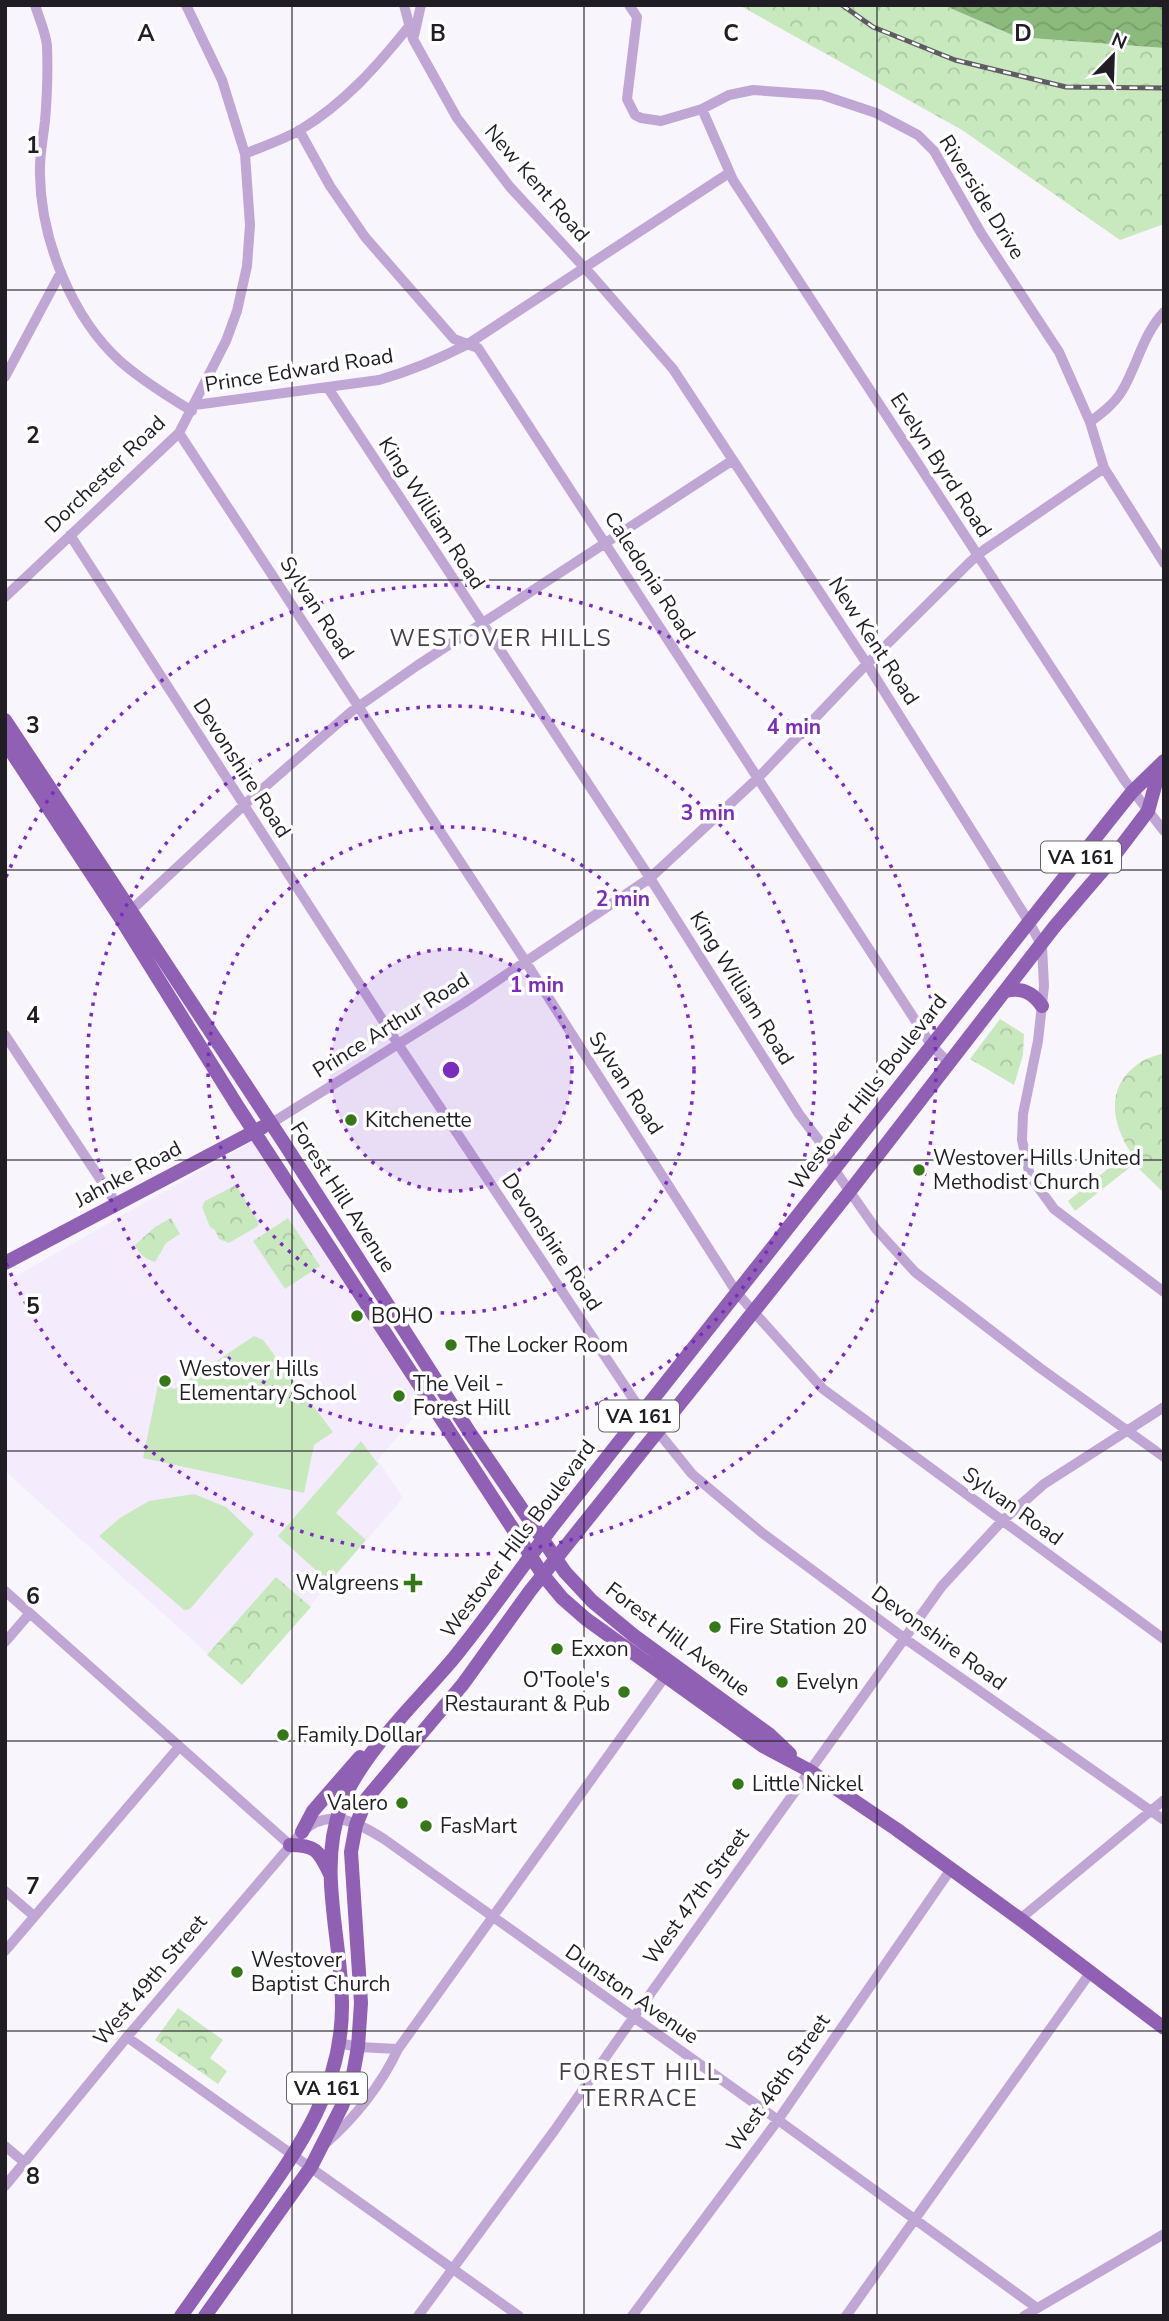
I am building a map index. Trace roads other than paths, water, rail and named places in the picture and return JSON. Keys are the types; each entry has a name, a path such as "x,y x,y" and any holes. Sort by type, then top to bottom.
{"main road":[{"name":"Forest Hill Avenue","path":"5,720 11,749 271,1124 542,1540 592,1601 669,1670 764,1746 810,1771 951,1870 1164,2028"},
{"name":"Westover Hills Boulevard","path":"181,2316 294,2155 323,2102 339,2043 342,2007 331,1848 337,1819 352,1781 463,1646 642,1412 1132,792 1163,765"},
{"name":"Westover Hills Boulevard","path":"205,2316 312,2168 352,2080 358,2047 361,2003 350,1865 356,1825 363,1804 463,1684 499,1631 555,1559 850,1191 1148,811 1163,765"},
{"name":"Forest Hill Avenue","path":"125,915 254,1131 543,1575 572,1608 669,1670"},
{"path":"1006,991 1017,988 1028,992 1042,1006"},
{"name":"Jahnke Road","path":"5,1263 271,1124"},
{"path":"302,1832 313,1811 358,1758 382,1742"},
{"path":"290,1845 313,1848 331,1876"}],"street":[{"path":"35,5 47,44 40,173 42,206 48,235 61,272 75,303 119,360 143,380 193,408"},
{"name":"Dorchester Road","path":"5,597 179,433 226,341 237,311 247,266 250,225 244,154 222,80 186,5"},
{"name":"New Kent Road","path":"404,5 414,38 457,118 510,187 664,357 867,664 1030,922 1042,946 1045,986 1038,1041 1023,1114 1022,1140 1030,1176 1054,1209 1164,1292"},
{"path":"414,38 421,5"},
{"name":"Riverside Drive","path":"629,5 637,17 627,99 630,108 641,118 661,121 702,109 729,95 753,90 822,94 877,113 918,135 934,151 981,233 1059,352 1090,422 1104,468 1164,563"},
{"path":"244,154 299,130 358,86 410,24"},
{"name":"Evelyn Byrd Road","path":"702,109 729,173 1132,792 1164,831"},
{"name":"Caledonia Road","path":"299,130 330,186 365,237 454,339 478,348 932,1046 949,1063"},
{"name":"Prince Edward Road","path":"193,408 379,380 408,372 468,344 729,173"},
{"path":"5,377 61,272"},
{"path":"1090,422 1121,393 1150,332 1164,312"},
{"name":"King William Road","path":"328,388 650,878 799,1114 830,1155 834,1169 876,1229 915,1272 1040,1368 1164,1457"},
{"name":"Sylvan Road","path":"179,433 526,963 737,1293 822,1389 1164,1640"},
{"path":"125,915 358,706 733,460"},
{"name":"Prince Arthur Road","path":"271,1124 526,963 650,878 758,778 867,664 977,555 1104,468"},
{"name":"Devonshire Road","path":"70,535 398,1044 642,1412 692,1474 761,1532 904,1638 1164,1820"},
{"path":"5,1035 116,1203"},
{"name":"West 47th Street","path":"418,2316 554,2132 942,1586 1001,1522 1044,1484 1164,1407"},
{"path":"5,1591 290,1845"},
{"path":"5,1642 30,1612"},
{"path":"323,2146 354,2116 392,2062 398,2049 669,1670"},
{"path":"5,1951 179,1747"},
{"path":"1020,1919 1164,1800"},
{"name":"West 49th Street","path":"5,2186 290,1845 320,1819 337,1819"},
{"name":"Dunston Avenue","path":"337,1819 384,1839 1037,2308"},
{"name":"West 46th Street","path":"632,2316 778,2120 951,1870"},
{"path":"5,1891 34,1916"},
{"path":"846,2316 1090,1973"},
{"path":"127,2037 519,2316"},
{"path":"339,2043 398,2049"},
{"path":"5,2146 24,2162"},
{"path":"1024,2316 1164,2234"}],"water":[{"path":"943,5 1164,5 1164,48 1017,37"}],"railway":[{"path":"842,5 873,27 955,60 1066,87 1164,88"}],"place":[{"name":"Kitchenette","path":"351,1120"},
{"name":"Westover Hills United Methodist Church","path":"919,1170"},
{"name":"BOHO","path":"357,1316"},
{"name":"The Locker Room","path":"451,1345"},
{"name":"Westover Hills Elementary School","path":"165,1381"},
{"name":"The Veil - Forest Hill","path":"399,1396"},
{"name":"Walgreens","path":"413,1583"},
{"name":"Fire Station 20","path":"715,1627"},
{"name":"Exxon","path":"557,1649"},
{"name":"Evelyn","path":"782,1682"},
{"name":"O'Toole's Restaurant & Pub","path":"624,1692"},
{"name":"Family Dollar","path":"283,1735"},
{"name":"Little Nickel","path":"738,1784"},
{"name":"Valero","path":"402,1803"},
{"name":"FasMart","path":"426,1826"},
{"name":"Westover Baptist Church","path":"237,1972"}],"district":[{"name":"WESTOVER HILLS","path":"501,638"},
{"name":"FOREST HILL TERRACE","path":"640,2085"}]}
